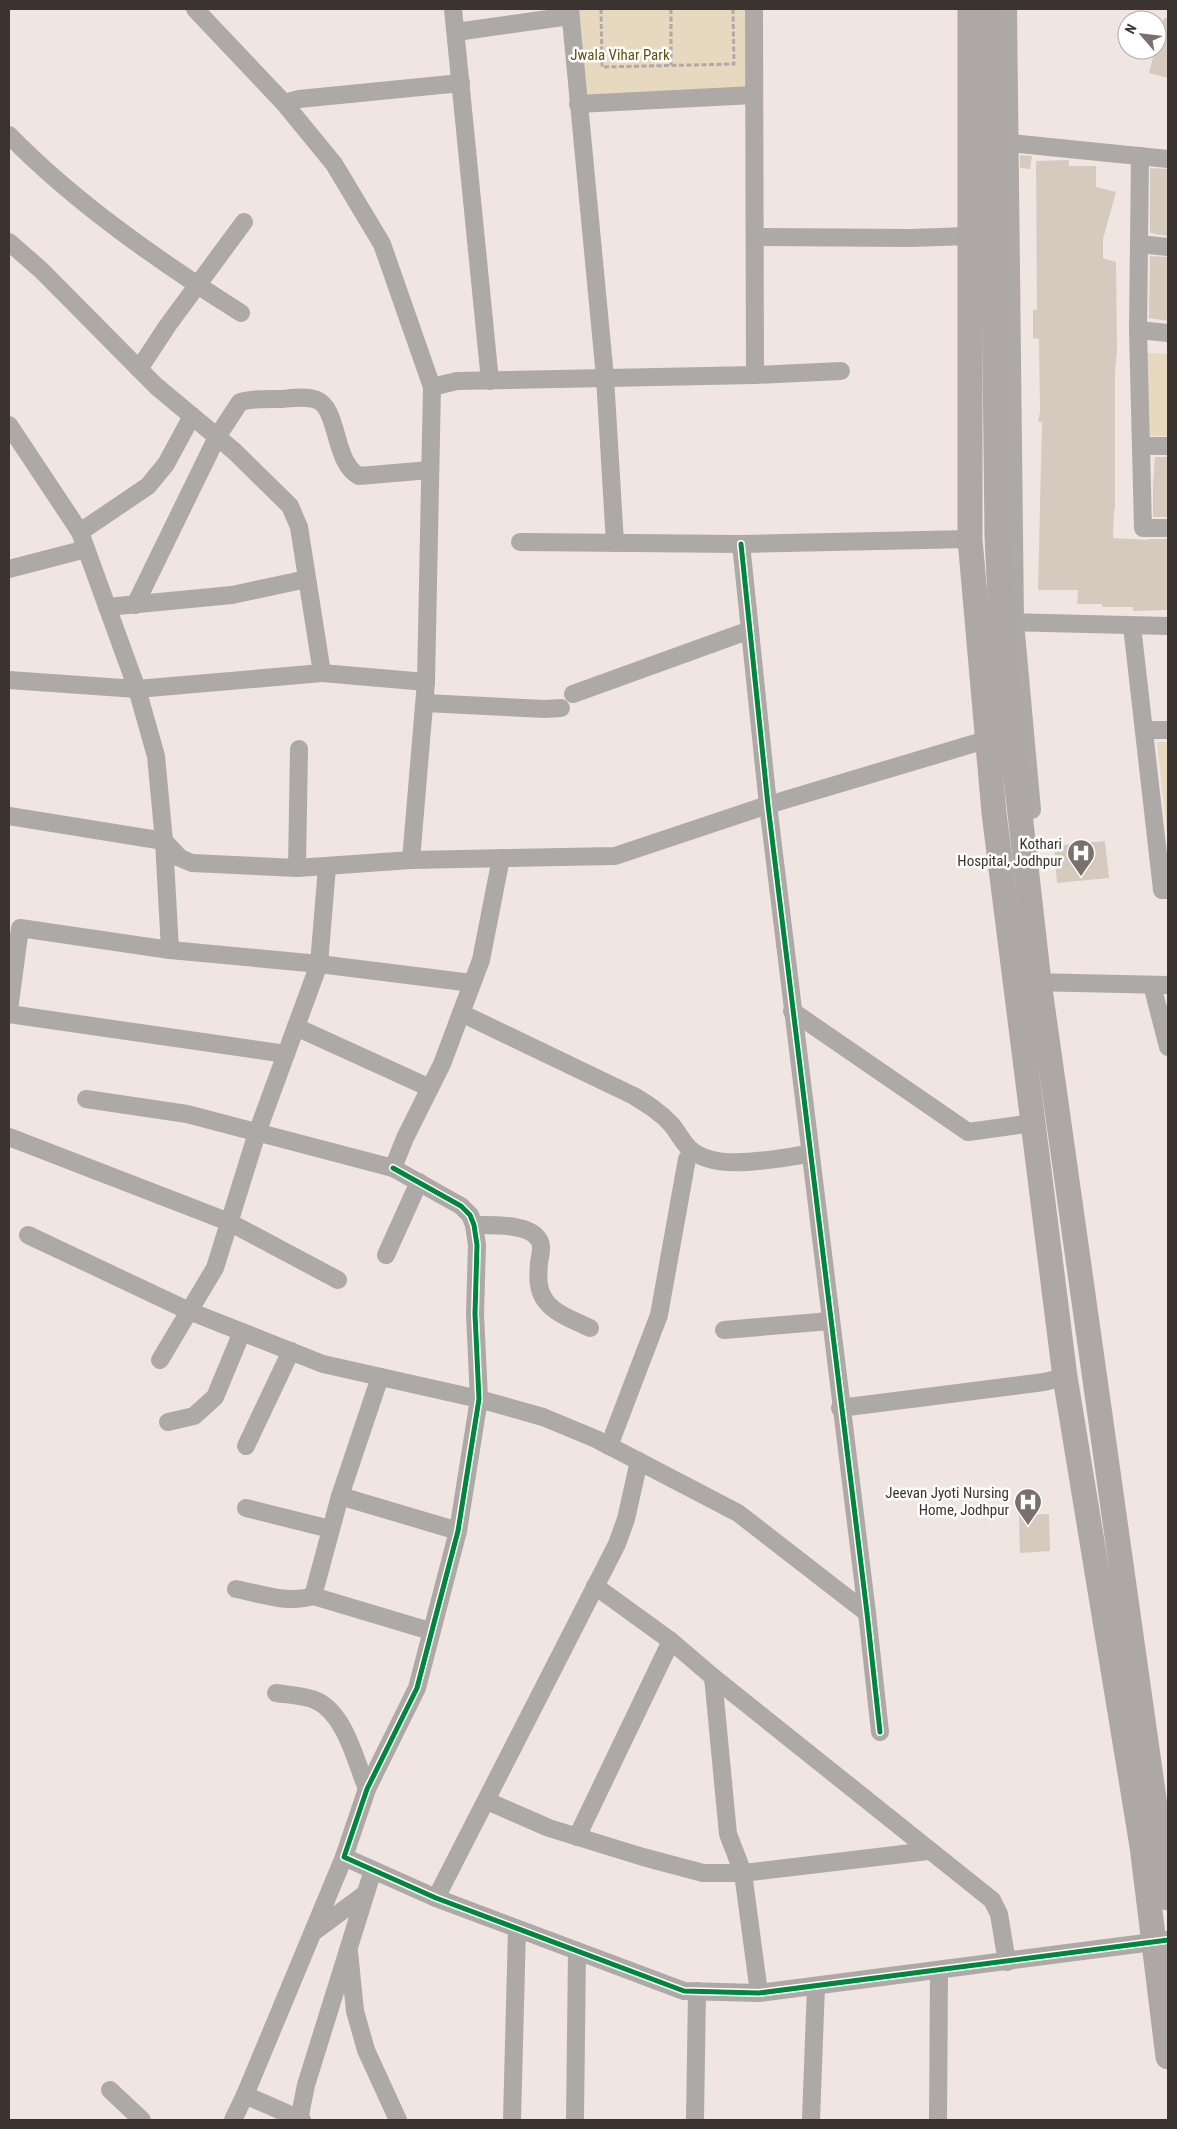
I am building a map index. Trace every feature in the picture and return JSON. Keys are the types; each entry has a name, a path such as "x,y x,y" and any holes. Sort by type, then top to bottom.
{"main road":[{"path":"970,9 970,539 1000,736"},
{"path":"991,9 1002,144 997,534 1008,622 994,813 1034,982 1165,1842 1168,1898"},
{"path":"1034,982 1033,1122 1065,1377 1142,1846 1161,1941 1168,2057"}],"street":[{"path":"195,9 290,101 334,164 382,244 445,383 430,470 426,682 411,860"},
{"path":"453,9 490,381"},
{"path":"754,9 755,376"},
{"path":"1008,9 1002,144 1168,159"},
{"path":"456,32 570,13 605,377 615,543"},
{"path":"290,101 461,83"},
{"path":"578,104 754,95"},
{"path":"9,136 76,197 199,286 241,313"},
{"path":"1140,156 1138,330 1143,528 1168,528"},
{"path":"139,369 244,222"},
{"path":"755,237 911,238 969,236"},
{"path":"9,242 41,270 139,369 234,451 290,506 299,527 322,673"},
{"path":"1139,244 1168,247"},
{"path":"1138,330 1168,333"},
{"path":"445,383 605,377 755,376 841,371"},
{"path":"135,605 217,437 240,402 305,398 321,402 328,411 347,467 358,476 368,477 430,470"},
{"path":"80,532 148,486 157,477 192,416"},
{"path":"9,425 80,532 137,689 156,756 164,840 170,950"},
{"path":"1141,446 1168,446"},
{"path":"520,542 741,544 970,539"},
{"path":"741,544 792,1011 867,1613 880,1732"},
{"path":"9,569 86,549"},
{"path":"107,607 232,595 307,580"},
{"path":"1168,626 1008,622 1034,982 1160,985 1168,1047"},
{"path":"1132,626 1162,890 1168,890"},
{"path":"573,694 750,630"},
{"path":"9,680 137,689 322,673 426,682"},
{"path":"424,703 545,709 561,708"},
{"path":"1144,730 1168,730"},
{"path":"9,816 164,840 180,858 192,863 297,868 411,860 622,854 768,805 1000,736"},
{"path":"297,868 299,749"},
{"path":"393,1168 404,1138 442,1064 481,960 501,858"},
{"path":"160,1360 215,1268 257,1133 319,964 327,867"},
{"path":"9,1010 15,928 170,950 319,964 472,983"},
{"path":"792,1011 968,1132 1033,1122"},
{"path":"9,1014 286,1054"},
{"path":"461,1014 634,1096 656,1110 671,1124 694,1158 659,1316 609,1446"},
{"path":"296,1027 430,1088"},
{"path":"86,1099 187,1114 393,1168 462,1206 470,1215 474,1225 477,1245 475,1314 479,1399 458,1531 430,1631 417,1688 368,1789 344,1857 314,1931 233,2120"},
{"path":"9,1136 229,1222 338,1280"},
{"path":"694,1158 719,1162 739,1162 810,1154"},
{"path":"386,1255 418,1182"},
{"path":"474,1225 500,1225 531,1232 539,1240 541,1249 538,1278 544,1300 561,1314 590,1328"},
{"path":"28,1235 190,1311 323,1364 479,1399 543,1417 609,1446 738,1513 867,1613"},
{"path":"724,1330 830,1322"},
{"path":"168,1422 194,1416 215,1397 242,1332"},
{"path":"246,1446 291,1351"},
{"path":"313,1596 340,1496 380,1377"},
{"path":"840,1408 1044,1382 1065,1377"},
{"path":"436,1898 617,1544 626,1519 638,1461"},
{"path":"340,1496 458,1531"},
{"path":"246,1508 330,1530"},
{"path":"595,1586 671,1641 712,1677 928,1851 992,1900 1000,1914 1007,1962"},
{"path":"236,1589 298,1600 313,1596 430,1631"},
{"path":"577,1837 671,1641"},
{"path":"712,1677 728,1834 743,1873 759,1993"},
{"path":"276,1693 315,1700 328,1707 337,1716 368,1789"},
{"path":"487,1801 549,1828 703,1873 743,1873 928,1851"},
{"path":"344,1857 436,1898 684,1991 759,1993 1161,1941"},
{"path":"245,2095 300,2120 306,2085 348,1944 373,1870"},
{"path":"314,1931 365,1894"},
{"path":"512,2120 518,1929"},
{"path":"348,1944 356,2012 366,2050 398,2120"},
{"path":"575,2120 577,1951"},
{"path":"938,2120 939,1971"},
{"path":"811,2120 816,1986"},
{"path":"695,2120 697,1991"},
{"path":"110,2090 142,2120"}],"path":[{"path":"601,9 602,67 734,64 733,9"},
{"path":"671,9 671,65"}],"green space":[{"name":"Jwala Vihar Park","path":"569,9 754,9 754,95 578,104"},
{"path":"1133,352 1168,354 1168,436 1132,435"},
{"path":"1157,742 1168,742 1168,842"}],"building":[{"path":"1168,18 1168,78 1149,73 1152,60 1167,60"},
{"path":"1020,155 1032,156 1030,169 1020,168"},
{"path":"1069,160 1069,166 1096,166 1096,187 1116,192 1103,239 1103,258 1116,262 1117,351 1115,372 1115,510 1113,538 1168,539 1168,610 1133,611 1133,607 1102,607 1102,604 1077,604 1078,590 1038,590 1042,422 1038,422 1040,412 1039,339 1033,338 1033,310 1037,310 1036,161"},
{"path":"1150,168 1168,169 1168,236 1150,233"},
{"path":"1150,256 1168,257 1168,321 1149,318"},
{"path":"1155,457 1168,457 1168,517 1153,517"},
{"path":"1105,841 1109,878 1057,883 1054,846"},
{"path":"1049,1514 1050,1551 1020,1553 1019,1515"}],"cycle path":[{"path":"741,544 768,805 880,1732"},
{"path":"393,1168 461,1206 470,1215 474,1225 477,1245 475,1314 479,1399 458,1531 417,1688 367,1789 344,1857 436,1898 684,1991 759,1993 1168,1940"}],"place":[{"name":"Kothari Hospital, Jodhpur","path":"1081,877"},
{"name":"Jeevan Jyoti Nursing Home, Jodhpur","path":"1028,1526"}]}
